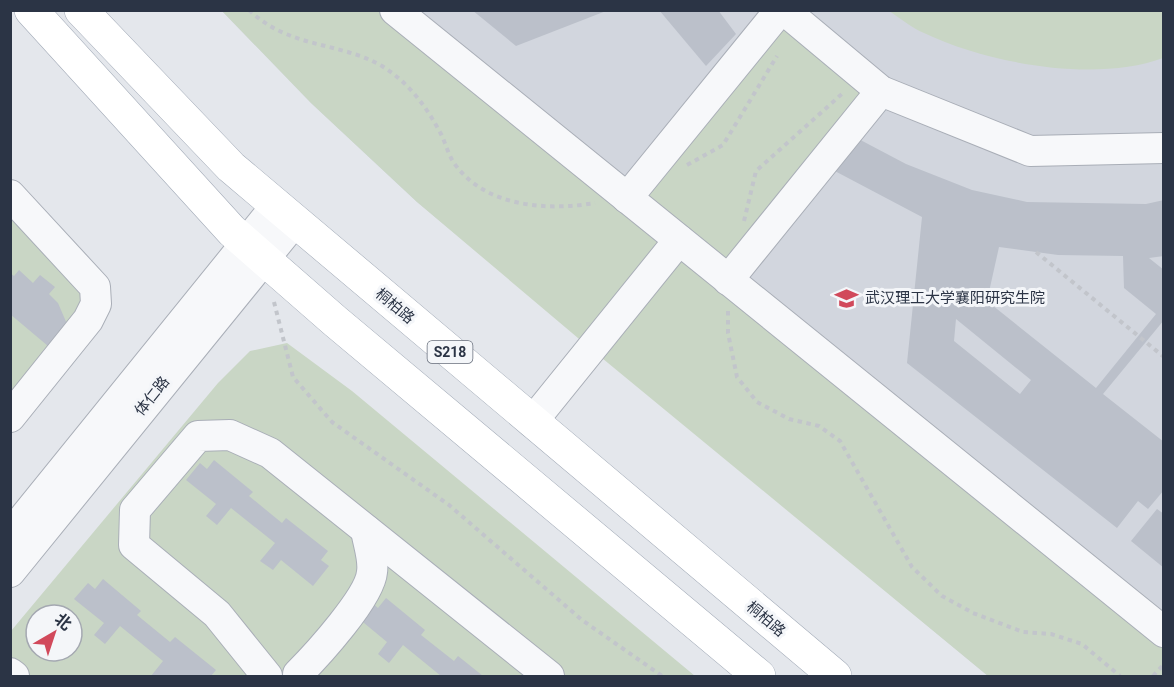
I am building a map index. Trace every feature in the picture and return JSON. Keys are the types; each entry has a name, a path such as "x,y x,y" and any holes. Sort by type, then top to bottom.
{"main road":[{"path":"31,10 135,126 256,251 335,321 759,676"},
{"name":"桐柏路","path":"81,10 231,167 835,676"}],"street":[{"path":"395,10 1164,632"},
{"path":"627,198 782,10 872,83 1030,151 1164,148"},
{"path":"728,280 872,83"},
{"path":"10,195 95,287 96,304 88,320 21,384 10,417"},
{"name":"体仁路","path":"10,572 286,213"},
{"path":"532,422 679,240"},
{"name":"体仁路","path":"10,536 256,251"},
{"path":"366,530 372,572 364,594 317,654 306,675 278,669 267,676 217,614 134,544 135,510 198,436 230,435 270,453 549,676"},
{"path":"10,673 15,676"}],"path":[{"path":"249,10 256,18 297,40 342,50 382,66 417,94 456,166 481,191 528,205 569,207 627,198"},
{"path":"742,226 756,171 872,83"},
{"path":"256,251 292,377 333,422 449,505 582,620 662,676"},
{"path":"1035,252 1164,357"},
{"path":"728,280 728,333 737,377 757,402 789,419 819,426 840,441 912,567 942,596 973,613 1023,632 1051,634 1082,644 1120,676"},
{"path":"1153,676 1164,664"}],"shaded area":[{"name":"武汉理工大学襄阳研究生院","path":"222,11 1163,11 1163,676 988,676 417,202 311,103"}],"green space":[{"path":"222,11 395,11 627,198 780,11 881,91 729,280 1163,632 1163,676 988,676 591,349 417,202 311,103"},
{"path":"889,11 1163,11 1163,58 1107,69 1075,69 1011,61 979,54 950,44 920,31"},
{"path":"11,195 95,287 11,417"},
{"path":"287,343 352,391 695,676 11,676 11,631 24,615 24,663 84,663 84,603 34,603 218,383 250,351"}],"building":[{"path":"472,10 606,10 606,11 516,46"},
{"path":"659,10 718,10 736,34 706,66"},
{"path":"851,135 906,164 972,190 1027,202 1146,204 1164,200 1164,256 1149,258 1164,270 1164,320 1103,394 1164,442 1164,490 1148,509 1138,501 1117,528 907,363 922,217 831,169","holes":["999,247 1058,255 1123,256 1124,288 1156,314 1096,388 987,301","956,319 1031,380 1020,394 954,341"]},
{"path":"19,270 33,283 40,275 55,287 49,294 58,303 67,324 48,346 10,314 10,273 14,276"},
{"path":"214,460 253,492 249,496 282,523 286,518 328,551 321,560 329,566 313,586 281,560 273,570 260,561 275,543 231,508 217,525 206,516 216,504 186,480 200,463 207,469"},
{"path":"1157,509 1164,514 1164,568 1131,541"},
{"path":"103,579 141,611 137,615 170,642 175,637 216,670 211,676 151,676 163,661 120,626 105,644 94,635 104,623 84,607 84,603 79,603 74,599 88,583 95,589"},
{"path":"386,598 425,630 421,635 454,661 458,656 483,676 441,676 403,645 389,663 378,654 387,642 358,618 371,602 378,608"}],"place":[{"name":"武汉理工大学襄阳研究生院","path":"847,298"}]}
